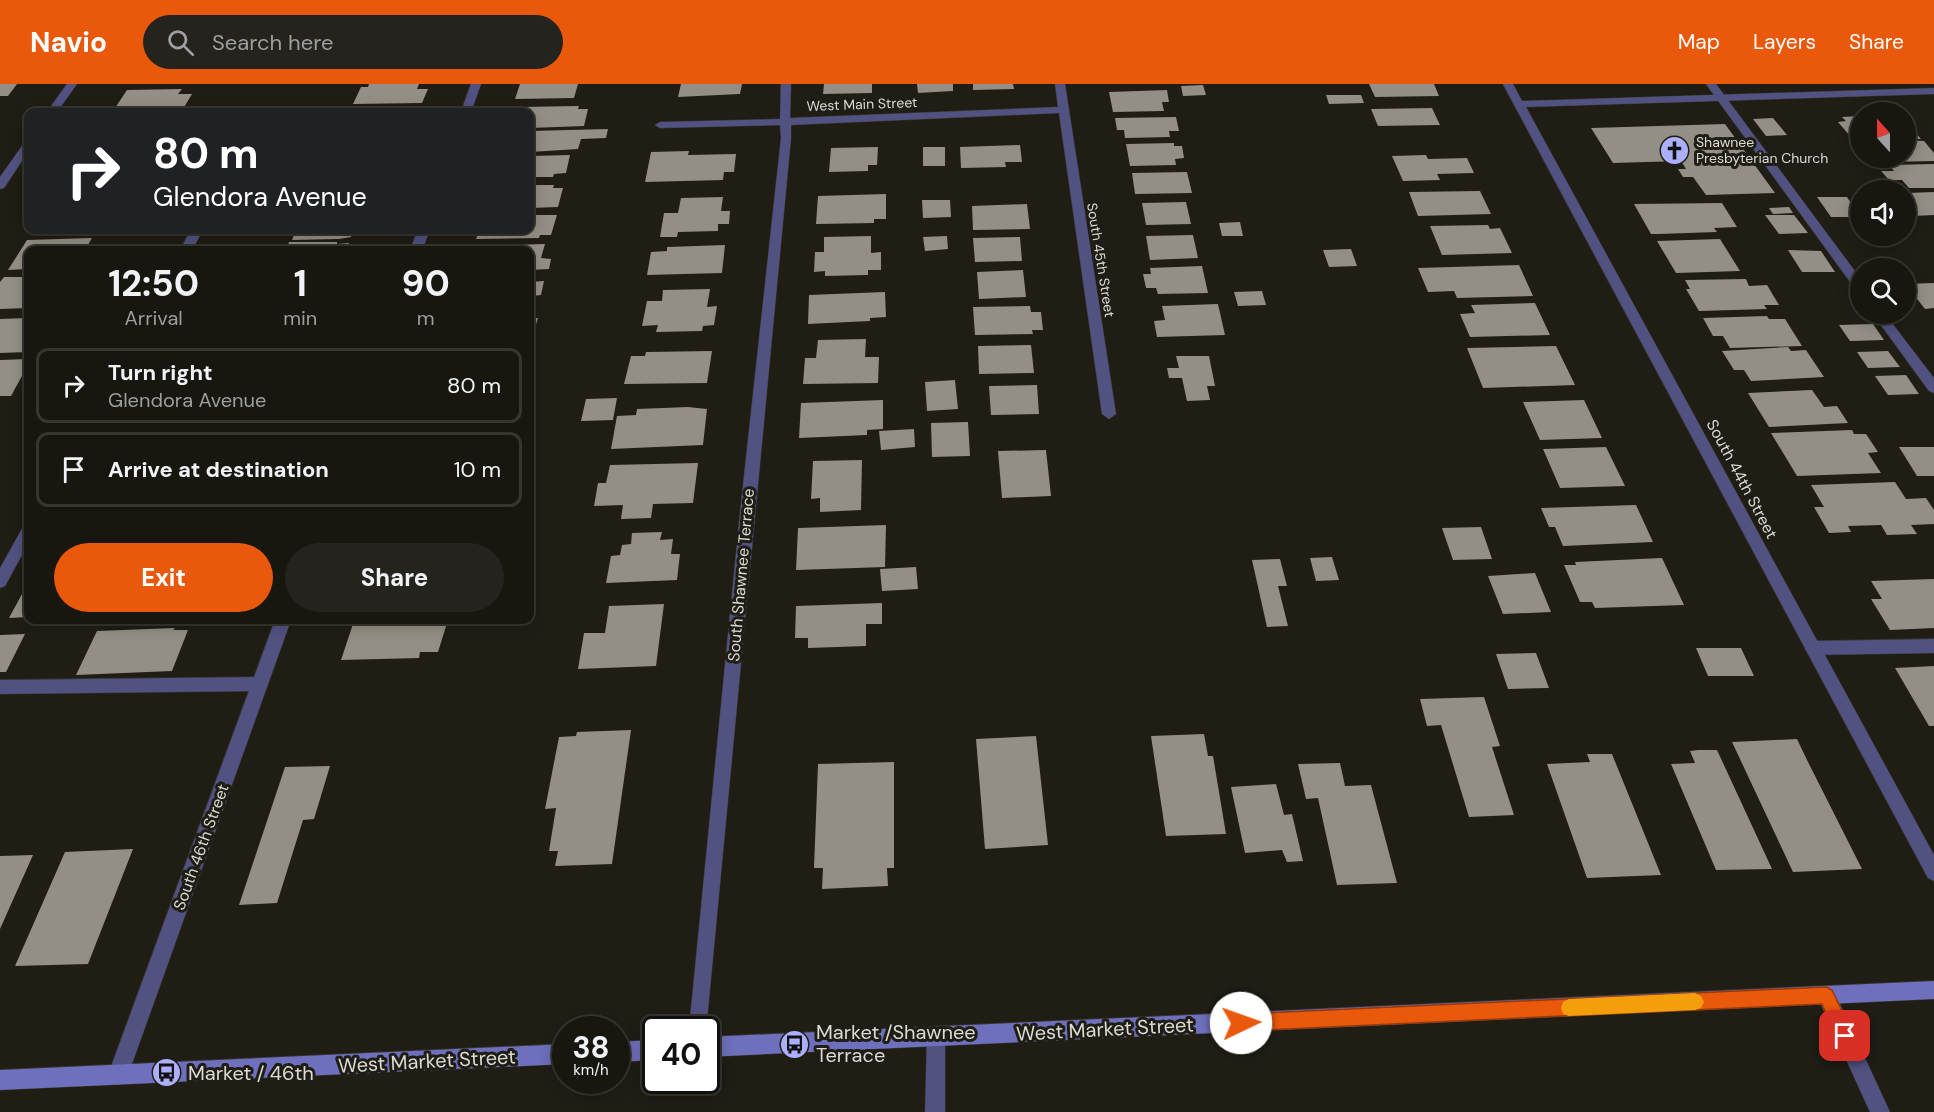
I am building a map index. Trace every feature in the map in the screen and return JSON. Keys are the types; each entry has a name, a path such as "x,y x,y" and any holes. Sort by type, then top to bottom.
{"street":[{"path":"55,108 72,84"},
{"path":"467,108 476,84"},
{"name":"South Shawnee Terrace","path":"700,1016 747,513 786,138 786,84"},
{"name":"South 45th Street","path":"1060,84 1109,414"},
{"name":"South 44th Street","path":"1508,84 1934,872"},
{"path":"1711,84 1850,273"},
{"path":"1518,104 1929,91"},
{"name":"West Main Street","path":"660,125 1064,110"},
{"path":"0,185 24,151"},
{"path":"1886,324 1934,388"},
{"path":"0,582 24,538"},
{"name":"South 46th Street","path":"118,1075 282,624"},
{"path":"1813,648 1934,646"},
{"path":"0,687 260,684"},
{"name":"West Market Street","path":"720,1046 1934,990"},
{"path":"1826,996 1880,1112"},
{"path":"934,1112 936,1037"},
{"name":"West Market Street","path":"0,1080 552,1055"}],"building":[{"path":"0,84 17,84 8,96 0,96"},
{"path":"369,84 419,84 417,89 428,89 422,103 353,104 361,87 368,87"},
{"path":"520,84 578,84 574,98 515,99"},
{"path":"681,84 742,84 740,94 678,97"},
{"path":"824,84 872,84 872,93 823,94"},
{"path":"917,84 953,84 953,91 918,93"},
{"path":"973,84 1013,84 1014,89 973,90"},
{"path":"1369,84 1434,84 1439,96 1375,97"},
{"path":"1203,85 1206,95 1183,96 1181,86"},
{"path":"182,89 178,94 192,94 184,108 115,108 127,90"},
{"path":"1167,90 1169,102 1162,102 1164,111 1113,112 1109,92"},
{"path":"1326,95 1361,95 1364,103 1329,104"},
{"path":"579,106 578,109 588,109 584,126 534,128 534,108 519,107"},
{"path":"1432,108 1440,125 1378,126 1371,109"},
{"path":"1176,117 1179,131 1169,131 1170,137 1125,138 1124,130 1117,130 1115,118"},
{"path":"1842,117 1850,117 1850,136 1838,122 1846,121"},
{"path":"1773,118 1787,135 1766,136 1753,119"},
{"name":"Shawnee Presbyterian Church","path":"1725,124 1775,193 1706,195 1693,177 1683,177 1678,169 1686,169 1681,161 1613,163 1591,128"},
{"path":"608,129 606,138 581,139 578,149 534,152 534,131"},
{"path":"1916,141 1924,141 1934,153 1934,161 1916,161"},
{"path":"1174,143 1174,146 1182,146 1184,158 1175,159 1176,165 1130,166 1126,144"},
{"path":"1020,145 1022,162 1005,162 1006,167 961,168 960,147"},
{"path":"878,147 877,165 868,165 868,171 829,172 831,148"},
{"path":"923,147 945,147 945,166 923,166"},
{"path":"689,151 688,155 736,154 734,172 724,172 723,180 645,182 651,152"},
{"path":"570,155 566,173 554,174 553,177 534,177 534,156"},
{"path":"1426,155 1428,159 1467,158 1474,173 1437,174 1440,180 1403,181 1392,156"},
{"path":"1916,164 1934,164 1934,188 1916,188 1916,180 1889,180 1881,171 1894,171 1892,168 1916,168"},
{"path":"1187,172 1192,193 1135,194 1132,173"},
{"path":"534,185 554,185 553,188 563,188 558,207 534,208"},
{"path":"1480,191 1491,214 1418,216 1409,192"},
{"path":"1934,192 1934,215 1916,216 1916,193"},
{"path":"886,194 886,219 874,219 874,223 816,224 818,196"},
{"path":"723,197 721,211 730,211 729,224 718,224 718,231 678,232 677,237 660,237 664,213 678,213 681,198"},
{"path":"1817,197 1847,197 1850,202 1850,217 1831,217"},
{"path":"922,200 950,200 951,217 923,218"},
{"path":"1186,202 1191,224 1146,225 1142,203"},
{"path":"1722,203 1737,227 1714,228 1717,232 1658,234 1651,234 1634,204"},
{"path":"1027,204 1030,229 973,230 972,206"},
{"path":"1789,207 1793,213 1773,214 1769,208"},
{"path":"534,215 557,215 551,235 540,235 539,238 476,239 478,234 534,234"},
{"path":"1765,215 1794,215 1808,233 1779,234"},
{"path":"1240,222 1243,236 1222,236 1219,223"},
{"path":"1488,225 1490,229 1500,228 1512,253 1442,255 1430,226"},
{"path":"283,234 352,234 351,237 339,239 292,240 294,235 282,236"},
{"path":"1193,235 1198,258 1150,260 1146,236"},
{"path":"871,236 871,253 881,252 881,270 868,270 868,275 825,276 825,271 814,272 815,252 824,252 824,237"},
{"path":"947,236 948,249 925,251 923,237"},
{"path":"1020,237 1022,261 975,262 973,238"},
{"path":"92,238 87,246 24,246 24,269 8,270 27,240"},
{"path":"1720,239 1740,271 1676,273 1657,241"},
{"path":"289,242 349,243 348,246 288,246"},
{"path":"545,244 541,258 551,259 549,269 534,270 534,246 474,246"},
{"path":"725,245 722,273 647,275 651,252 667,251 667,247"},
{"path":"1351,249 1357,266 1329,267 1323,250"},
{"path":"1788,250 1821,251 1835,272 1802,272"},
{"path":"1519,265 1533,296 1457,298 1454,291 1428,292 1418,268"},
{"path":"1202,266 1208,293 1158,294 1156,288 1146,288 1143,274 1151,274 1150,268"},
{"path":"1023,270 1026,297 979,299 977,272"},
{"path":"4,277 24,277 24,308 0,309 0,282"},
{"path":"1746,279 1749,286 1767,285 1779,305 1764,305 1767,309 1699,311 1686,289 1690,289 1685,280"},
{"path":"544,281 541,295 534,296 534,282"},
{"path":"1934,283 1934,308 1925,309 1916,298 1916,284"},
{"path":"710,289 707,307 717,306 714,325 703,326 702,331 656,332 658,325 642,326 647,301 662,301 663,290"},
{"path":"1262,291 1266,305 1238,306 1234,292"},
{"path":"885,292 886,317 870,318 870,321 808,324 809,295"},
{"path":"1535,303 1550,335 1470,337 1460,314 1475,313 1471,305"},
{"path":"1218,304 1225,335 1157,337 1154,321 1165,320 1162,306"},
{"path":"1030,306 1031,312 1041,312 1043,330 1032,330 1033,334 975,335 973,307"},
{"path":"1767,316 1769,319 1785,319 1802,346 1730,348 1723,336 1713,336 1703,318"},
{"path":"24,318 24,352 0,353 0,319"},
{"path":"534,318 538,318 534,331"},
{"path":"1873,324 1884,340 1850,341 1839,325"},
{"path":"866,339 865,357 879,357 878,383 803,384 805,358 816,358 818,340"},
{"path":"1031,345 1034,373 979,374 978,346"},
{"path":"1556,346 1575,385 1483,388 1467,348"},
{"path":"1788,347 1791,351 1806,350 1824,377 1751,381 1744,370 1734,370 1722,351"},
{"path":"712,351 707,383 624,384 631,356 645,356 646,352"},
{"path":"1888,351 1900,367 1868,368 1857,352"},
{"path":"1176,356 1209,356 1215,386 1207,386 1210,400 1187,401 1182,378 1169,378 1167,368 1179,368"},
{"path":"24,359 24,372 11,396 0,396 0,360"},
{"path":"1906,375 1919,394 1888,395 1875,376"},
{"path":"955,380 958,409 927,411 925,382"},
{"path":"1037,385 1039,414 991,415 989,386"},
{"path":"1812,390 1824,407 1837,406 1848,423 1769,427 1748,393"},
{"path":"617,398 613,420 581,421 586,399"},
{"path":"883,400 883,429 867,430 867,435 799,438 801,403"},
{"path":"1584,400 1602,438 1540,440 1523,402"},
{"path":"688,407 707,409 703,445 611,449 617,416 636,415 637,409"},
{"path":"968,422 970,456 932,457 931,423"},
{"path":"914,429 915,447 881,450 879,431"},
{"path":"1852,430 1854,434 1866,434 1878,452 1868,453 1881,473 1797,476 1771,433"},
{"path":"1606,447 1625,486 1560,488 1543,449"},
{"path":"1899,447 1934,447 1934,476 1917,476"},
{"path":"1046,450 1051,496 1002,498 998,451"},
{"path":"862,460 861,510 820,512 820,498 811,499 813,461"},
{"path":"698,463 693,503 653,504 651,518 621,519 623,505 594,506 598,483 606,483 610,465"},
{"path":"1895,482 1906,499 1926,498 1934,510 1934,524 1911,525 1917,534 1887,535 1881,525 1848,526 1851,532 1829,533 1814,507 1824,507 1811,485"},
{"path":"1636,505 1653,542 1563,546 1555,527 1549,527 1541,508"},
{"path":"886,525 885,567 796,570 798,528"},
{"path":"1481,527 1492,559 1453,560 1442,528"},
{"path":"662,532 660,540 673,539 671,554 680,554 677,580 606,583 611,556 620,555 622,545 631,544 632,533"},
{"path":"1332,557 1339,580 1316,581 1310,558"},
{"path":"1662,558 1684,605 1595,608 1592,602 1580,602 1564,565 1576,565 1575,562"},
{"path":"1280,559 1287,586 1278,586 1288,626 1267,627 1252,560"},
{"path":"916,567 918,589 882,591 880,569"},
{"path":"1535,573 1551,612 1503,614 1488,576"},
{"path":"1934,579 1934,628 1890,630 1871,599 1882,599 1871,581"},
{"path":"22,594 24,594 24,617 9,618"},
{"path":"882,603 882,624 866,624 866,646 808,648 808,638 795,638 796,606"},
{"path":"664,604 656,666 578,669 584,633 605,633 609,606"},
{"path":"353,624 447,624 438,652 420,652 419,658 341,660"},
{"path":"175,628 173,630 188,630 172,671 76,675 97,631"},
{"path":"25,634 6,672 0,672 0,635"},
{"path":"1696,648 1741,648 1754,676 1708,676"},
{"path":"1536,653 1549,688 1508,689 1496,654"},
{"path":"1934,666 1934,726 1929,726 1895,668"},
{"path":"1484,697 1500,746 1492,747 1514,815 1469,817 1441,725 1427,726 1420,699"},
{"path":"631,730 612,864 555,866 558,851 549,851 556,808 545,809 559,737 576,736 577,732"},
{"path":"1204,734 1208,756 1213,756 1226,834 1166,836 1151,736"},
{"path":"1036,736 1048,845 985,849 976,739"},
{"path":"1797,739 1862,869 1793,872 1732,742"},
{"path":"1717,750 1772,869 1716,870 1671,764 1695,763 1690,751"},
{"path":"1587,754 1612,754 1661,875 1587,878 1547,764 1590,762"},
{"path":"894,762 894,868 887,868 888,886 822,889 823,868 814,868 818,764"},
{"path":"1340,763 1345,786 1371,785 1397,883 1337,885 1318,798 1306,799 1298,764"},
{"path":"330,766 314,819 303,820 277,903 239,905 285,767"},
{"path":"1276,784 1284,815 1292,814 1303,861 1287,862 1282,850 1245,853 1231,787"},
{"path":"133,849 88,964 15,966 65,852"},
{"path":"33,855 0,929 0,856"}],"slow traffic":[{"path":"1569,1008 1695,1002"}],"place":[{"name":"Shawnee Presbyterian Church","path":"1675,150"},
{"name":"Market /Shawnee Terrace","path":"795,1044"},
{"name":"Market / 46th","path":"167,1073"}],"route":[{"path":"1241,1023 1826,996 1845,1036"}]}
